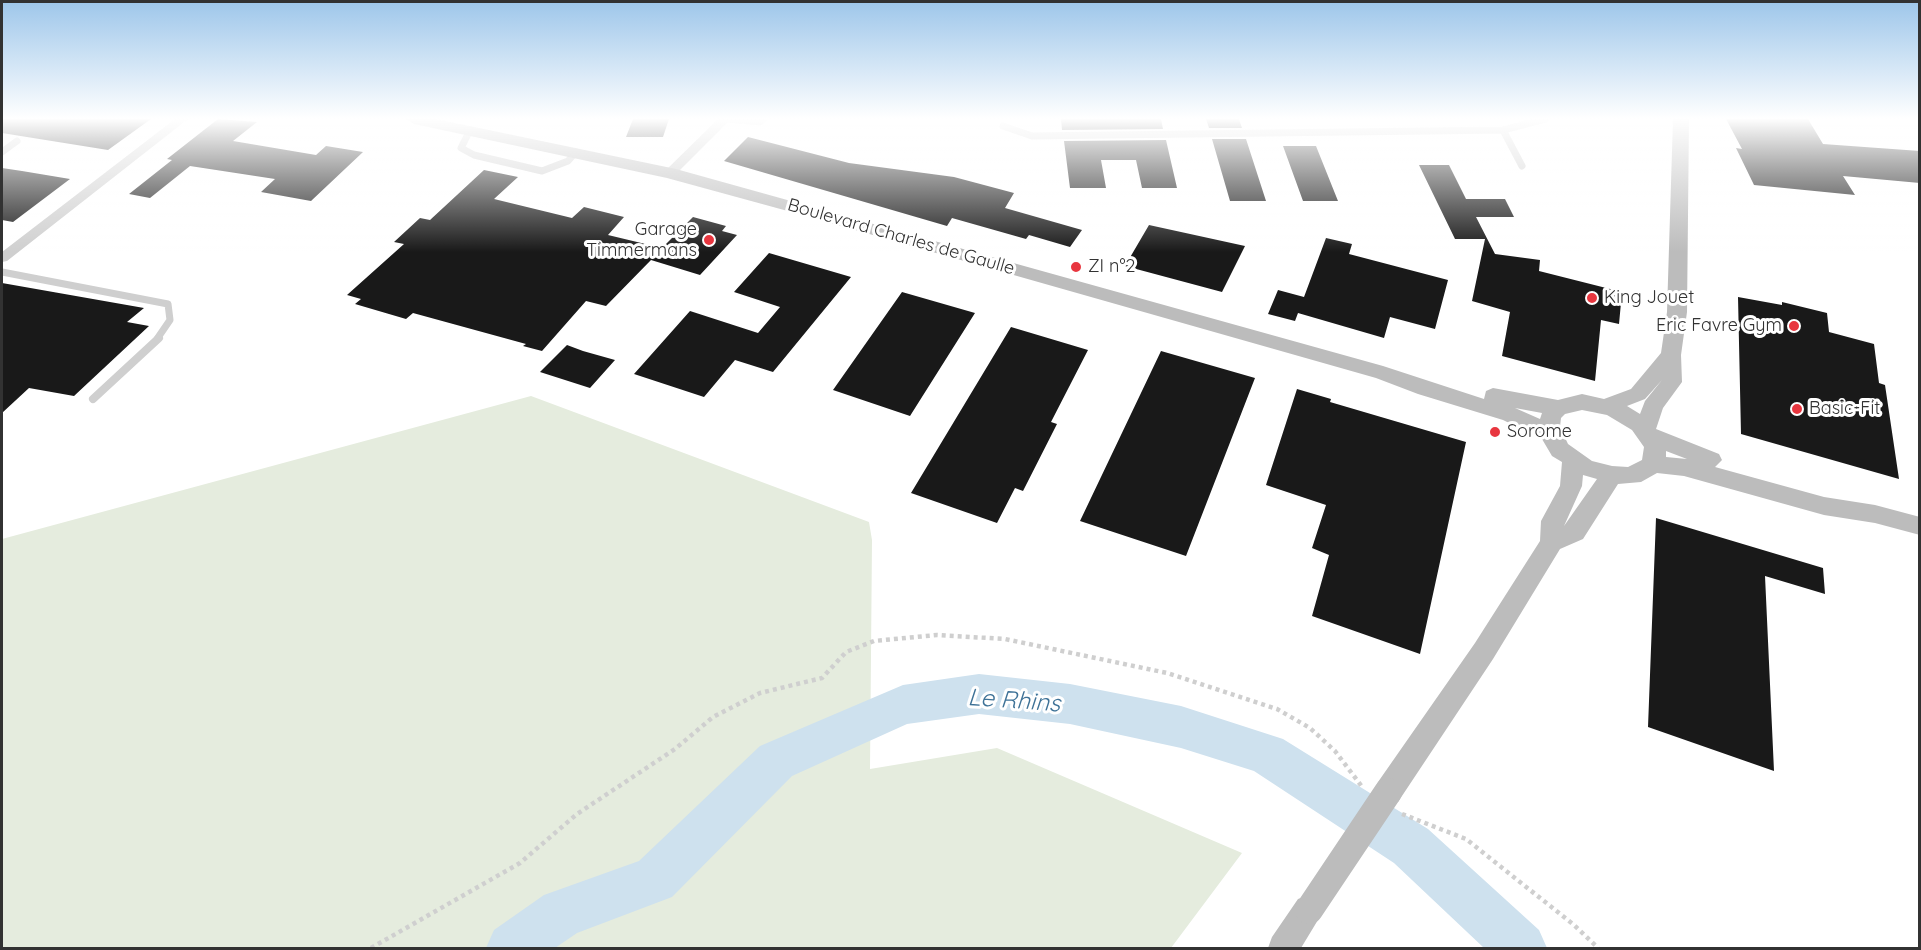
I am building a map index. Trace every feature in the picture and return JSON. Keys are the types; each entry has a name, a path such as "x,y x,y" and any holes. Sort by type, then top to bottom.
{"street":[{"path":"2,258 125,163"},
{"name":"Boulevard Charles de Gaulle","path":"627,163 670,173 1383,373 1425,390 1510,414 1551,434"},
{"path":"670,173 680,163"},
{"path":"1681,163 1677,312 1671,355 1672,382 1653,406 1648,433 1655,446 1655,457 1641,473 1612,476 1573,461 1560,450 1551,434 1551,416 1558,408 1582,402 1607,406 1628,415 1648,433 1692,454 1823,492 1875,514"},
{"path":"1607,406 1638,394 1671,355"},
{"name":"Boulevard Charles de Gaulle","path":"1383,373 1427,378 1512,401 1558,408"},
{"path":"1283,948 1484,651 1552,542 1553,521 1571,486 1573,461"},
{"path":"1651,464 1684,466 1824,506 1875,514 1920,526"},
{"path":"1552,542 1575,532 1612,476"}],"lane":[{"path":"509,163 542,171 562,163"},
{"path":"2,272 168,304 170,320 163,334 93,399"}],"path":[{"path":"371,948 520,863 577,814 675,749 713,717 760,693 822,678 846,652 874,641 937,635 1005,639 1167,673 1277,709 1302,723 1335,751 1360,786 1385,798 1407,818 1466,838 1574,925 1598,948"}],"shaded area":[{"path":"531,396 869,522 872,540 870,769 997,748 1242,853 1171,948 2,948 2,539"}],"building":[{"path":"168,163 351,163 311,201 261,192 275,179 190,166 150,198 129,194"},
{"path":"732,163 852,163 954,177 1014,193 1005,208 1082,230 1070,247 1029,235 1026,239 952,218 947,226"},
{"path":"1067,163 1102,163 1106,188 1070,188"},
{"path":"1137,163 1171,163 1177,188 1142,188"},
{"path":"1219,163 1254,163 1266,201 1230,201"},
{"path":"1289,163 1323,163 1338,201 1303,201"},
{"path":"1743,163 1920,163 1920,183 1843,176 1855,195 1754,185"},
{"path":"1419,165 1449,165 1466,199 1505,199 1514,217 1476,217 1495,254 1540,260 1539,271 1622,292 1619,324 1601,320 1595,381 1502,356 1510,312 1472,301 1485,239 1455,239"},
{"path":"2,168 70,179 13,222 2,220"},
{"path":"484,170 518,177 494,199 572,218 584,207 624,217 608,235 662,248 693,217 726,226 722,231 737,235 700,275 651,260 606,306 586,301 542,351 523,346 526,344 413,313 406,319 355,304 361,299 347,295 404,244 394,242 420,218 430,220"},
{"path":"1149,225 1245,246 1222,292 1125,266"},
{"path":"1326,238 1352,244 1349,254 1448,280 1435,329 1390,317 1384,338 1298,313 1295,321 1268,314 1278,290 1304,297"},
{"path":"769,253 851,277 773,372 735,360 704,397 634,374 690,311 758,333 780,307 734,292"},
{"path":"2,283 144,308 127,322 149,326 74,396 29,388 2,413"},
{"path":"902,292 975,313 910,416 833,390"},
{"path":"1738,297 1782,305 1782,302 1827,313 1829,332 1874,344 1879,383 1885,385 1899,479 1741,434"},
{"path":"1011,327 1088,350 1051,422 1057,424 1023,491 1015,488 997,523 911,493"},
{"path":"567,345 615,360 590,388 540,372"},
{"path":"1161,351 1255,378 1186,556 1080,521"},
{"path":"1297,389 1331,399 1330,402 1466,442 1420,654 1312,616 1329,555 1312,548 1326,505 1266,485"},
{"path":"1656,518 1823,568 1825,594 1765,576 1774,771 1648,727"}],"waterway":[{"name":"Le Rhins","path":"512,948 562,913 655,880 776,761 903,705 979,694 1070,704 1181,727 1267,754 1411,846 1521,948"}],"place":[{"name":"Garage Timmermans","path":"709,240"},
{"name":"ZI n°2","path":"1076,267"},
{"name":"King Jouet","path":"1592,298"},
{"name":"Eric Favre Gym","path":"1794,326"},
{"name":"Basic-Fit","path":"1797,409"},
{"name":"Sorome","path":"1495,432"}]}
